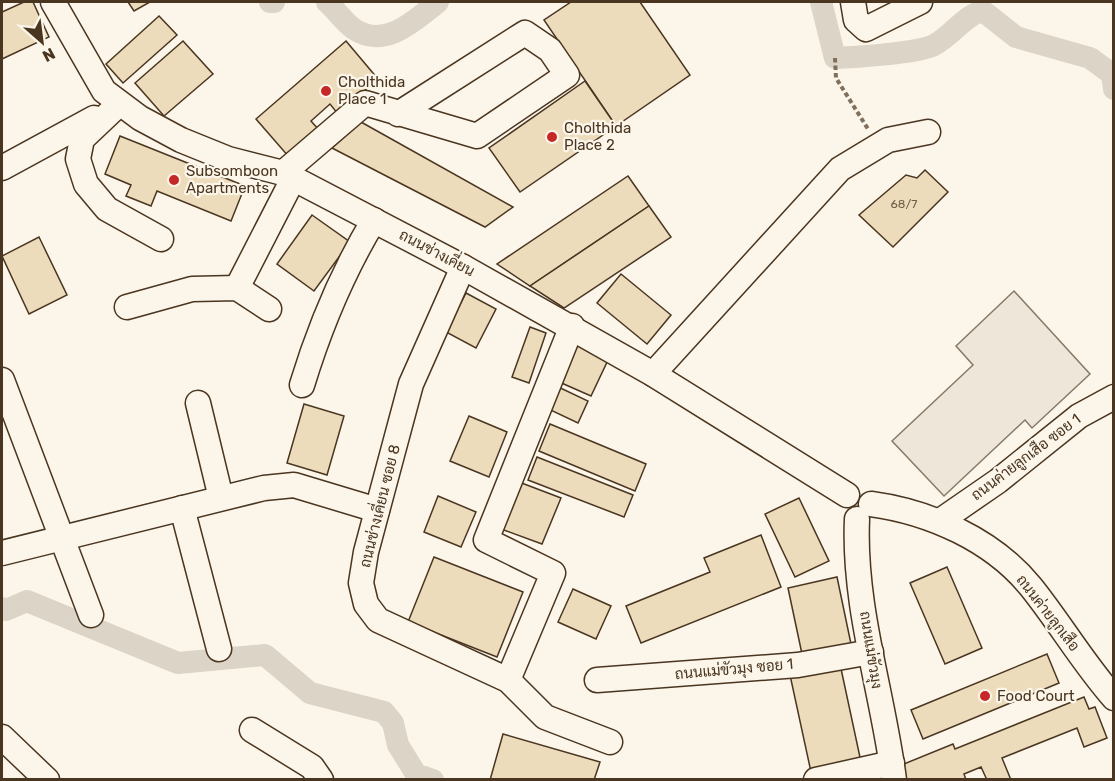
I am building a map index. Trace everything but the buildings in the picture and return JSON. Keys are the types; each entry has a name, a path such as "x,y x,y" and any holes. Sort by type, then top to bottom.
{"street":[{"name":"ถนนช่างเคี่ยน","path":"53,2 93,75 104,91 119,104 181,140 228,159 288,176 572,326 846,495 843,509 849,517 864,512"},
{"path":"853,2 856,20 866,29 920,2"},
{"path":"237,288 288,176 364,103 398,114 477,136 567,75 550,50 525,33 398,114"},
{"path":"2,168 119,104"},
{"path":"119,104 82,139 78,159 86,184 107,209 161,238"},
{"path":"653,374 840,169 888,140 928,132"},
{"path":"302,385 320,328 349,260 374,220"},
{"name":"ถนนช่างเคี่ยน ซอย 8","path":"463,267 411,384 377,510 361,583 366,604 378,620 508,680"},
{"path":"127,307 192,289 237,288 269,309"},
{"path":"572,326 486,540 553,573 508,680 545,717 609,742"},
{"path":"2,380 91,615"},
{"name":"ถนนค่ายลูกเสือ ซอย 1","path":"940,521 998,481 1079,416 1113,397"},
{"path":"198,403 222,498"},
{"path":"2,553 264,488 294,485 377,510"},
{"path":"182,508 219,649"},
{"name":"ถนนค่ายลูกเสือ","path":"864,512 901,508 940,521 984,546 1030,585 1113,698"},
{"name":"ถนนแม่ขัวมุง","path":"864,512 856,546 871,652 893,771"},
{"name":"ถนนแม่ขัวมุง ซอย 1","path":"597,680 798,664 871,652"},
{"path":"252,730 312,767 321,780"},
{"path":"2,737 47,780"},
{"path":"816,780 893,771"}],"path":[{"path":"835,58 836,78 878,146"}],"shaded area":[{"path":"1014,291 1090,374 1032,428 1025,420 944,496 892,441 973,365 956,346"}],"waterway":[{"path":"327,2 354,29 366,35 377,36 399,30 438,2"},
{"path":"821,2 835,58 926,48 940,41 976,13 983,11 1016,37 1090,58 1112,74 1114,89"},
{"path":"2,608 6,610 27,601 178,663 265,655 310,693 384,712 393,723 398,745 416,774 433,780"}],"place":[{"name":"Cholthida Place 1","path":"326,91"},
{"name":"Cholthida Place 2","path":"552,137"},
{"name":"Subsomboon Apartments","path":"174,180"},
{"name":"Food Court","path":"985,696"}]}
